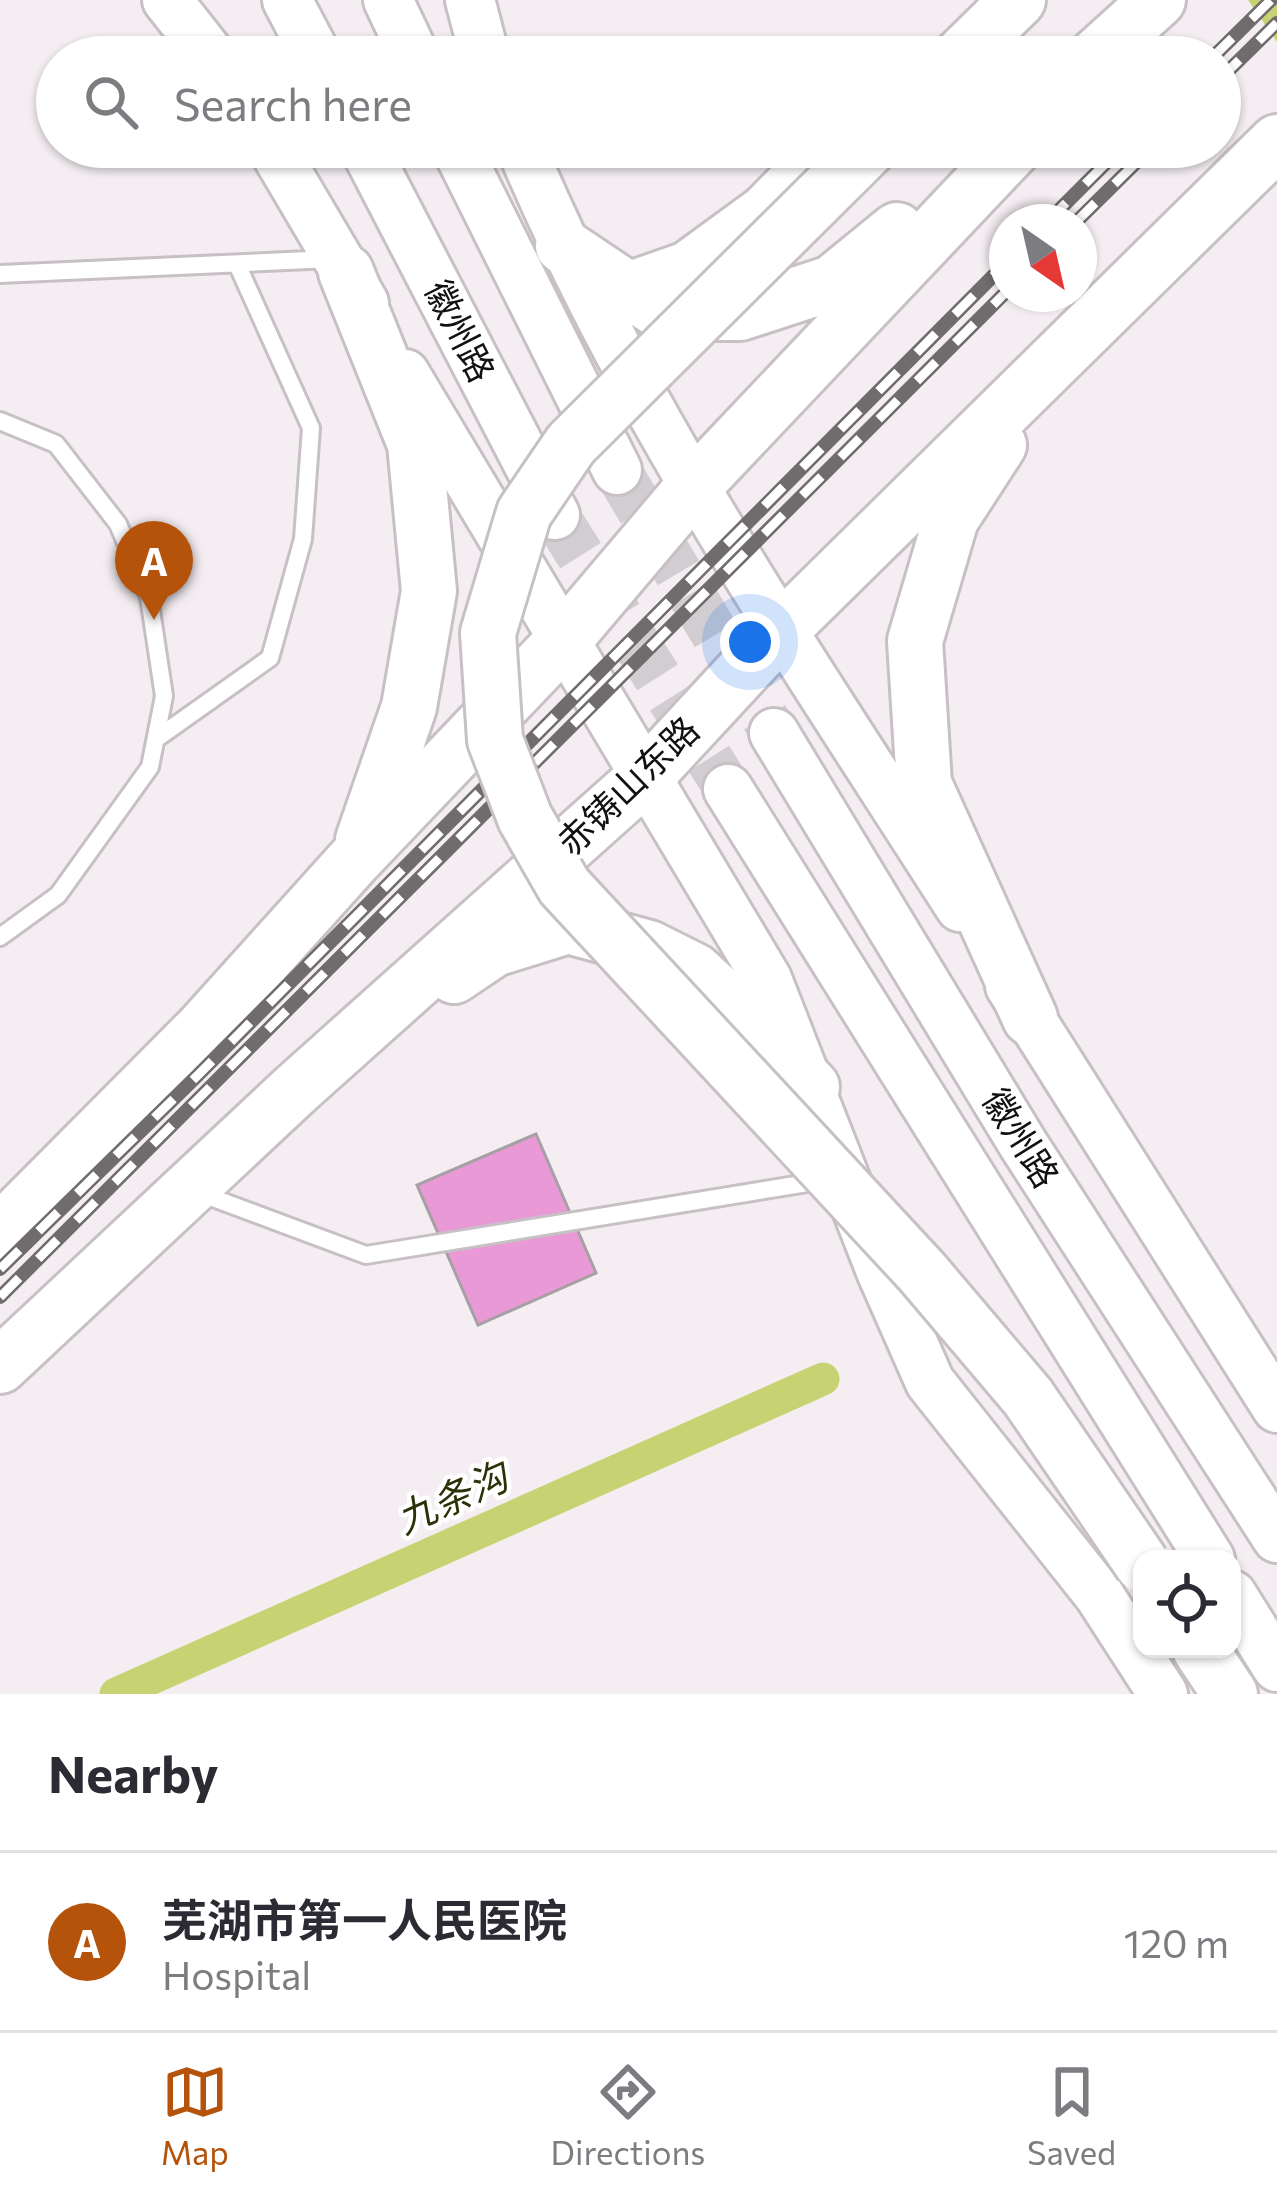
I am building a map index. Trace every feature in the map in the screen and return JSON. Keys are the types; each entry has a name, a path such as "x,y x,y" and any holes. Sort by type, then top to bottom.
{"main road":[{"path":"940,36 975,0"},
{"path":"981,36 1018,0"},
{"name":"赤铸山东路","path":"0,1366 296,1089 645,777 783,628 1277,142"},
{"path":"628,290 688,269 766,212 809,168"},
{"path":"849,168 572,444 524,512 488,633 495,740 525,818 564,886 938,1290 1028,1397 1133,1551"},
{"path":"562,246 663,313 740,313 832,283 970,168"},
{"path":"0,1232 202,1029 562,641 694,486 995,168"},
{"path":"342,266 416,444 429,591 409,707 356,858"},
{"path":"1030,1018 924,784 915,641 951,519 1050,365"},
{"path":"296,1089 494,949 568,926 649,948 695,971 812,1087"}],"street":[{"path":"166,0 195,36"},
{"path":"287,0 306,36"},
{"path":"388,0 405,36"},
{"path":"470,0 479,36"},
{"path":"284,168 767,979 930,1382 1099,1595 1163,1694"},
{"name":"徽州路","path":"375,168 555,514"},
{"path":"467,168 617,470"},
{"path":"530,168 562,246 694,486 1277,1408"},
{"name":"徽州路","path":"774,733 1084,1239 1277,1538"},
{"name":"徽州路","path":"728,789 1204,1550"},
{"path":"1241,1609 1277,1667"}],"lane":[{"path":"0,274 237,263 342,266"},
{"path":"156,739 270,658 303,539 311,428 237,263"},
{"path":"0,421 56,444 118,524 149,597 164,696 150,767 58,895 0,937"},
{"path":"191,1190 366,1255 846,1177"}],"shaded area":[{"path":"1248,0 1277,0 1277,42"}],"building":[{"path":"536,1134 596,1273 478,1325 417,1185"}],"waterway":[{"name":"九条沟","path":"116,1694 823,1379"}],"tunnel":[{"path":"617,470 774,733"},
{"path":"555,515 728,789"}],"railway":[{"path":"1234,36 1271,0"},
{"path":"1241,58 1277,23"},
{"path":"1065,204 1101,168"},
{"path":"1094,204 1131,168"},
{"path":"0,1269 989,280"},
{"path":"0,1297 989,309"}],"place":[{"name":"芜湖市第一人民医院","path":"154,620"}]}
